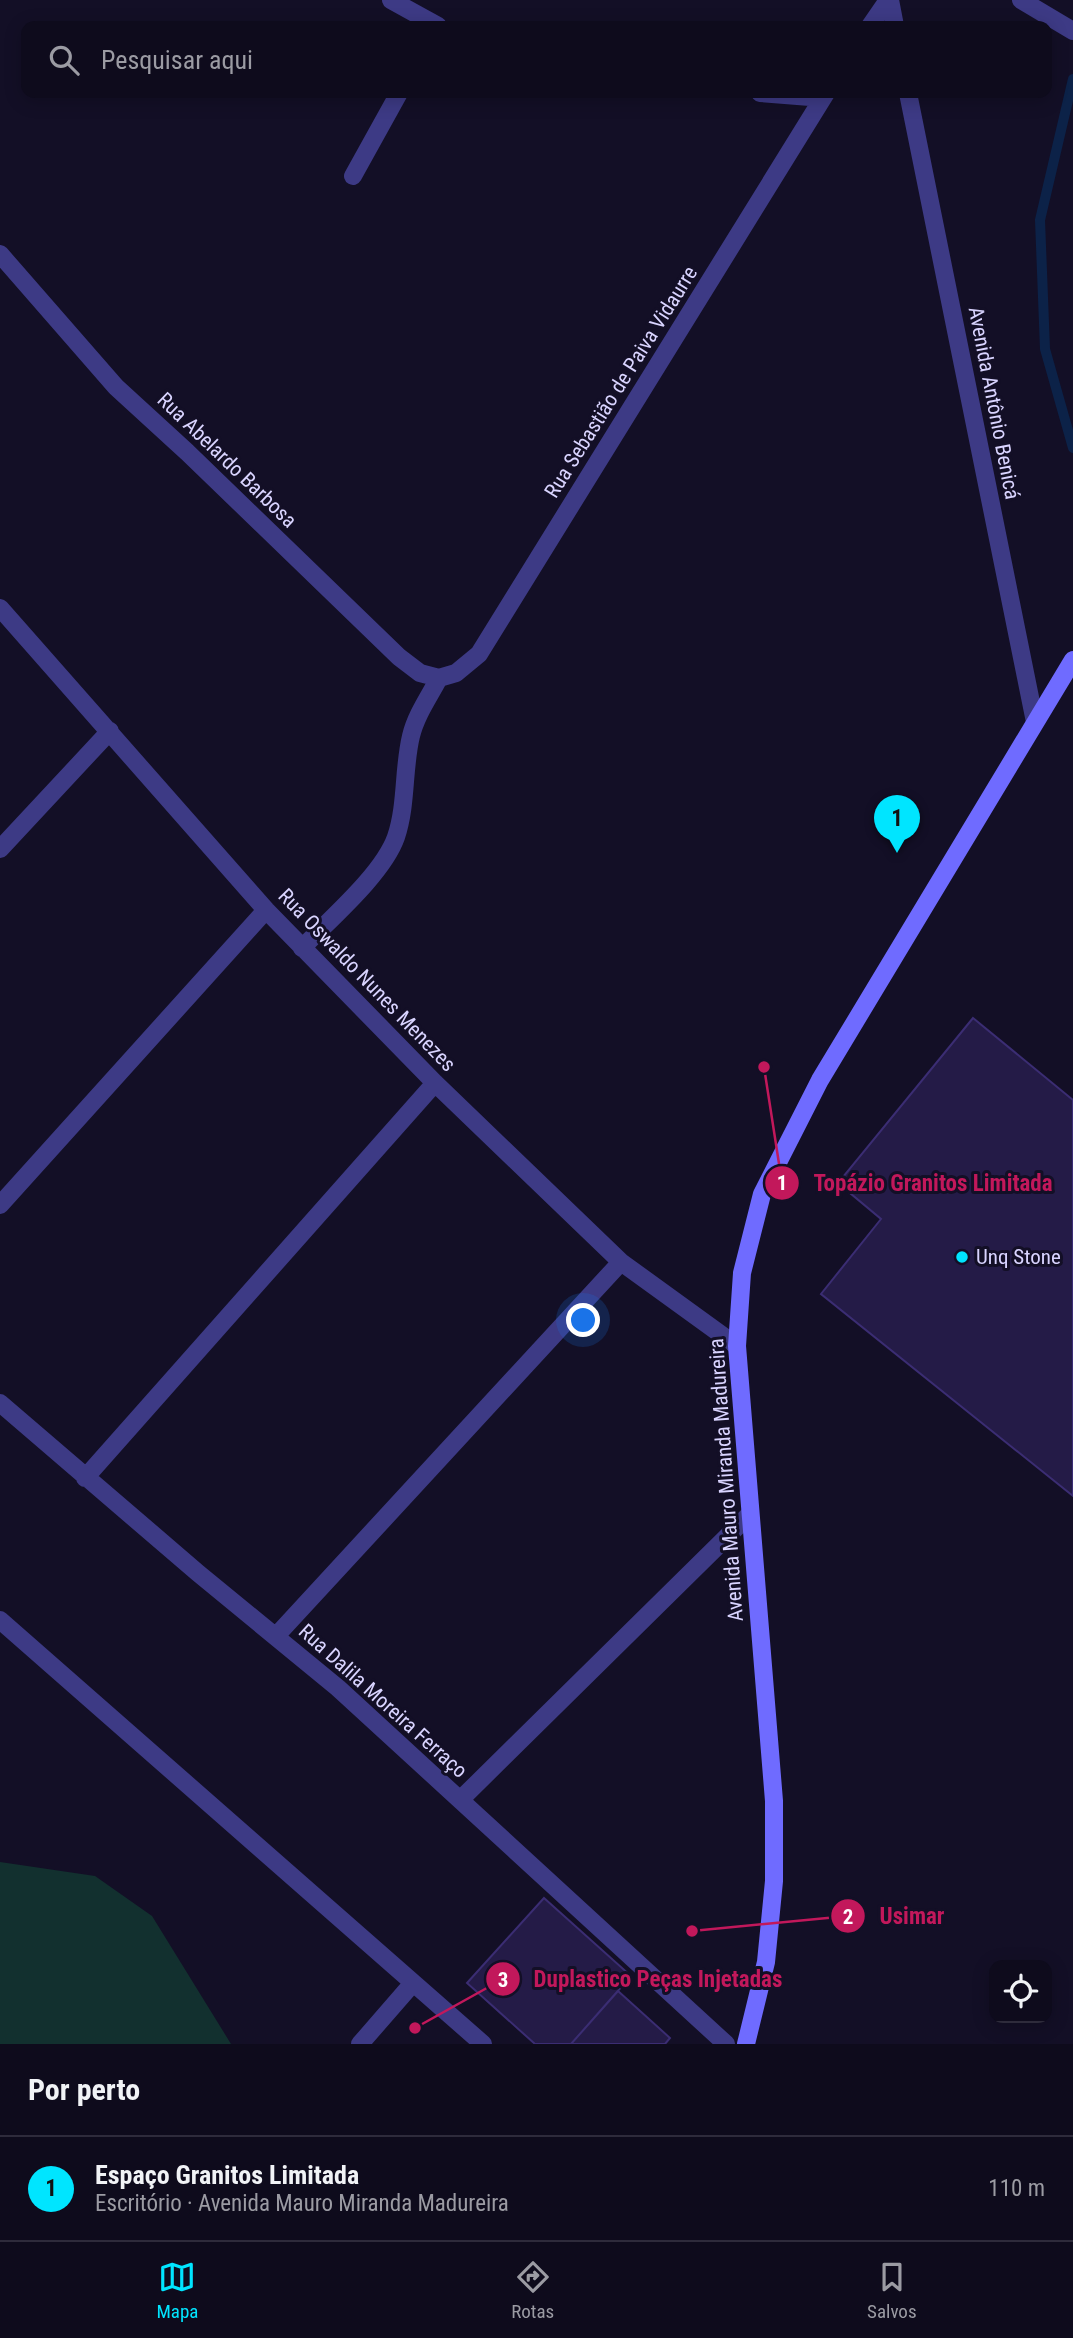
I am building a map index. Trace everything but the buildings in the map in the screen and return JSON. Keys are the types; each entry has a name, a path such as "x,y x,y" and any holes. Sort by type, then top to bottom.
{"main road":[{"name":"Avenida Mauro Miranda Madureira","path":"746,2044 765,1962 774,1881 774,1801 737,1346 742,1273 762,1194 820,1080 1073,660"}],"street":[{"path":"391,0 428,21"},
{"path":"874,21 889,0"},
{"path":"889,0 894,21"},
{"path":"1021,0 1073,31"},
{"path":"353,176 396,98"},
{"name":"Rua Sebastião de Paiva Vidaurre","path":"439,678 456,673 479,654 823,98"},
{"name":"Avenida Antônio Benicá","path":"909,98 1035,722"},
{"name":"Rua Abelardo Barbosa","path":"0,254 117,387 399,657 420,673 439,678"},
{"name":"Rua Oswaldo Nunes Menezes","path":"0,608 266,910 435,1083 621,1262 737,1346"},
{"path":"302,948 381,864 395,840 403,814 410,739 419,715 439,678"},
{"path":"0,849 110,731"},
{"path":"0,1205 266,910"},
{"path":"85,1478 435,1083"},
{"path":"276,1636 621,1262"},
{"name":"Rua Dalila Moreira Ferraço","path":"0,1403 85,1478 338,1688 726,2044"},
{"path":"460,1800 749,1515"},
{"path":"0,1620 483,2044"},
{"path":"360,2044 413,1983"}],"green space":[{"path":"0,1862 95,1876 152,1916 231,2044 0,2044"}],"waterway":[{"path":"1073,79 1040,220 1045,349 1073,448"}],"place":[{"name":"Espaço Granitos Limitada","path":"897,853"},
{"name":"Topázio Granitos Limitada","path":"764,1067"},
{"name":"Unq Stone","path":"962,1257"},
{"name":"Usimar","path":"692,1931"},
{"name":"Duplastico Peças Injetadas","path":"415,2028"}]}
